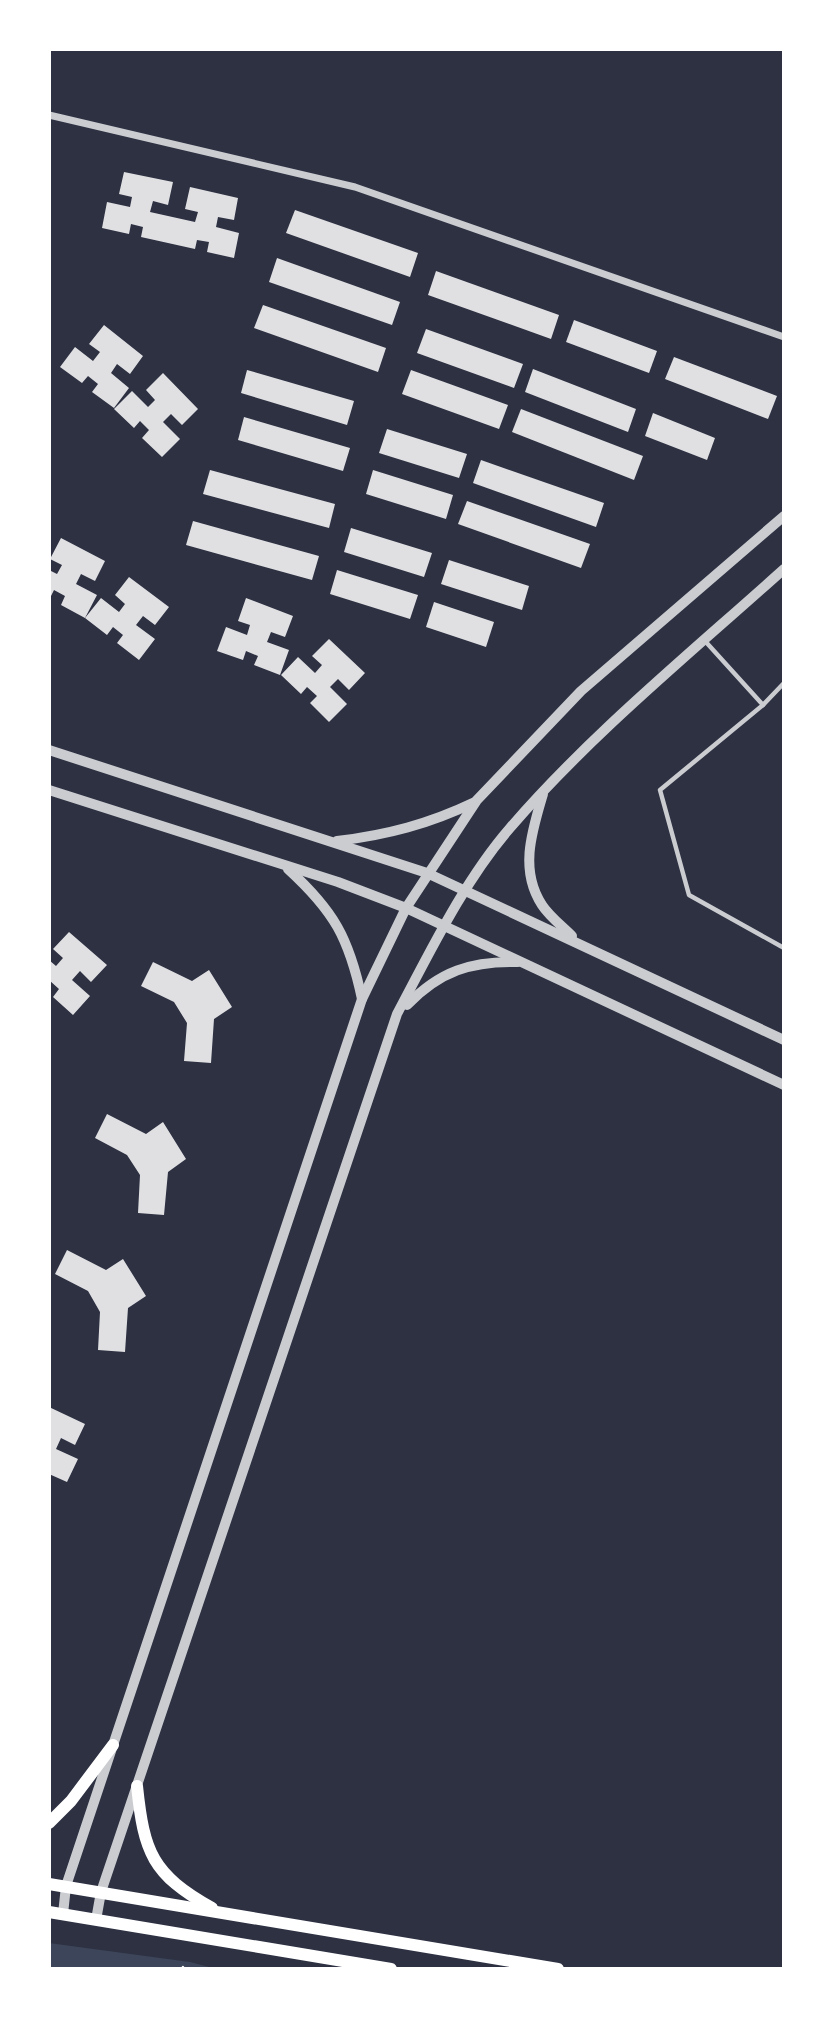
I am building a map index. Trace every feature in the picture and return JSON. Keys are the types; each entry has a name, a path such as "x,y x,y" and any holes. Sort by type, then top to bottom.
{"main road":[{"path":"49,1823 71,1801 113,1745"},
{"path":"137,1786 141,1828 152,1859 166,1876 222,1913"},
{"path":"49,1884 558,1969"},
{"path":"49,1912 391,1969"}],"street":[{"path":"49,115 355,187 784,337"},
{"path":"64,1914 66,1886 362,999 406,908 477,800 581,691 784,516"},
{"path":"96,1920 101,1892 397,1014 445,925 508,829 544,792 784,569"},
{"path":"49,750 427,873 784,1040"},
{"path":"49,790 283,865 406,908 784,1085"},
{"path":"544,792 532,834 528,873 542,905 579,943"},
{"path":"333,841 386,835 438,820 477,800"},
{"path":"283,865 314,893 339,926 355,965 362,999"},
{"path":"397,1014 424,987 454,971 485,961 523,962"}],"lane":[{"path":"705,641 763,705"},
{"path":"784,683 763,705 660,790 688,895 784,948"}],"shaded area":[{"path":"49,1943 190,1962 217,1969 49,1969"}],"building":[{"path":"124,172 173,182 168,205 153,201 150,212 195,222 198,212 185,209 190,187 238,198 234,220 218,217 216,227 239,233 234,258 207,252 209,242 197,240 195,249 141,237 143,227 131,224 129,234 102,228 107,202 130,207 132,197 119,194"},
{"path":"295,210 418,253 410,277 286,233"},
{"path":"277,258 400,302 392,325 269,282"},
{"path":"436,271 559,315 551,339 428,295"},
{"path":"263,305 386,348 378,372 254,328"},
{"path":"574,320 657,351 649,373 566,342"},
{"path":"104,325 143,356 130,374 117,364 111,373 129,388 114,408 92,392 98,384 88,376 82,383 60,367 75,347 93,361 100,352 89,344"},
{"path":"426,329 523,364 514,388 417,353"},
{"path":"674,357 777,396 768,419 665,379"},
{"path":"533,369 636,409 628,432 525,392"},
{"path":"247,370 354,401 347,425 241,393"},
{"path":"411,370 508,405 499,429 402,394"},
{"path":"163,373 198,409 182,425 171,414 163,422 180,439 162,457 142,438 149,430 140,421 134,428 114,409 132,391 148,407 155,400 146,390"},
{"path":"521,409 643,456 634,480 512,432"},
{"path":"653,413 715,438 707,460 645,436"},
{"path":"244,417 350,448 343,471 238,440"},
{"path":"387,429 467,454 459,478 379,453"},
{"path":"481,460 604,503 596,527 473,483"},
{"path":"210,470 335,504 329,528 203,494"},
{"path":"373,470 453,495 446,519 366,494"},
{"path":"467,501 590,544 581,568 458,524"},
{"path":"193,521 319,556 312,580 186,545"},
{"path":"351,528 432,553 424,577 344,552"},
{"path":"61,538 105,561 95,581 81,574 76,584 97,595 85,618 61,605 65,596 54,590 49,600 49,570 57,574 62,565 50,559"},
{"path":"449,560 529,586 522,610 441,584"},
{"path":"337,570 418,595 410,619 330,594"},
{"path":"129,577 169,607 155,625 143,616 136,625 155,639 139,660 117,643 123,635 113,627 107,635 85,618 101,598 119,612 125,604 115,595"},
{"path":"246,598 293,616 285,637 271,632 267,642 289,650 280,675 254,665 258,656 246,651 243,660 217,651 226,627 247,635 250,625 238,621"},
{"path":"434,602 494,622 486,647 426,627"},
{"path":"329,639 365,673 349,690 338,679 330,687 347,704 329,722 310,703 317,696 307,687 301,694 281,675 298,657 315,673 322,665 312,656"},
{"path":"69,932 107,965 91,982 80,971 72,980 90,996 73,1015 53,997 59,989 49,980 49,960 56,966 63,958 53,949"},
{"path":"153,962 192,981 209,970 232,1007 214,1019 211,1063 184,1061 187,1023 174,1002 141,986"},
{"path":"107,1114 146,1134 163,1122 186,1159 168,1172 164,1215 138,1213 140,1175 127,1155 95,1138"},
{"path":"67,1250 106,1270 123,1259 146,1296 128,1308 125,1352 98,1350 100,1312 88,1291 55,1274"},
{"path":"49,1407 85,1424 75,1445 61,1438 56,1449 78,1459 67,1482 49,1474"}]}
